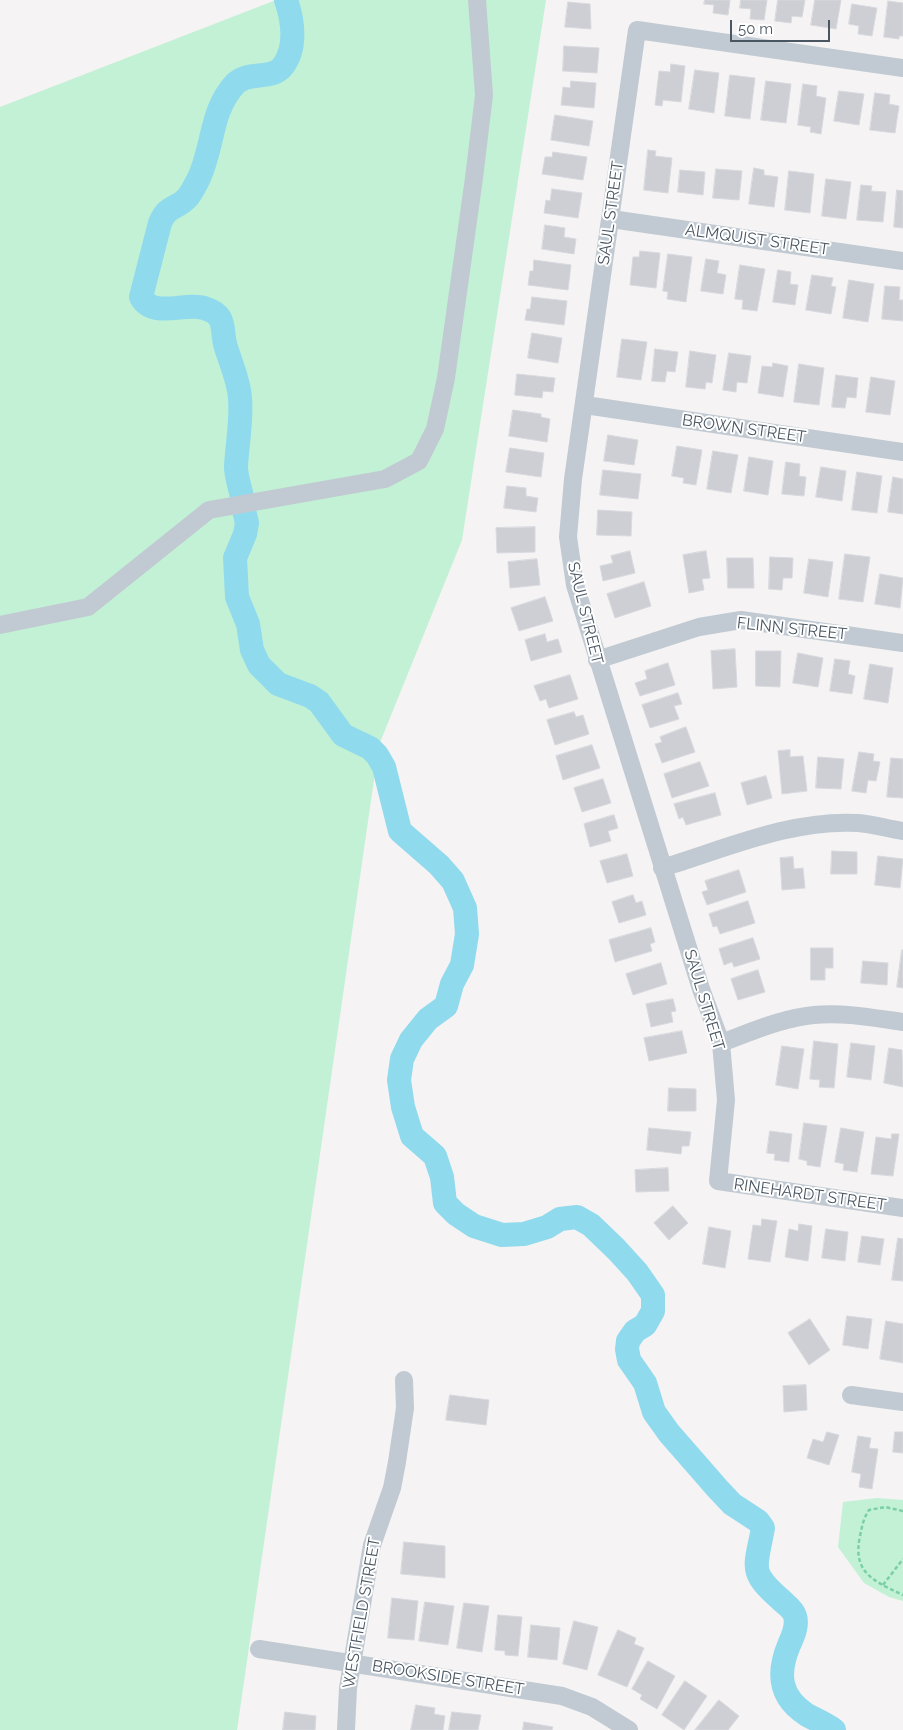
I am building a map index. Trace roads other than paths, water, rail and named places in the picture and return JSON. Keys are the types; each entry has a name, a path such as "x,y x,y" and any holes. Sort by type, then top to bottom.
{"street":[{"path":"0,625 88,607 209,510 385,479 419,461 435,429 446,378 474,178 484,95 477,0"},
{"name":"SAUL STREET","path":"718,1181 726,1100 721,1043 662,868 597,660 575,585 568,537 584,405 637,30 903,68"},
{"name":"ALMQUIST STREET","path":"611,219 903,261"},
{"name":"BROWN STREET","path":"584,405 903,452"},
{"name":"FLINN STREET","path":"597,660 699,626 741,620 903,643"},
{"path":"662,868 763,835 820,825 858,823 903,832"},
{"path":"721,1043 769,1025 814,1015 851,1015 903,1022"},
{"name":"RINEHARDT STREET","path":"718,1181 903,1208"},
{"name":"WESTFIELD STREET","path":"346,1730 352,1664 372,1545 392,1488 397,1462 405,1408 404,1380"},
{"path":"851,1394 903,1402"},
{"name":"BROOKSIDE STREET","path":"259,1649 562,1696 592,1707 629,1730"}],"waterway":[{"path":"242,497 236,467 240,415 239,391 225,344 220,318 204,308 161,309 153,307 146,304 141,297 160,223 169,210 187,198 197,182 220,107 227,95 240,80 246,77 266,75 278,71 287,59 292,42 292,25 286,0"},
{"path":"244,510 247,523 245,534 235,558 237,597 248,624 252,650 259,665 278,684 310,696 319,702 343,735 370,748 377,755 384,767 400,831 439,865 453,881 465,908 467,934 462,965 452,984 446,1006 428,1019 411,1040 402,1059 399,1080 403,1107 412,1136 435,1156 442,1177 445,1203 456,1214 474,1226 502,1235 524,1234 547,1227 560,1219 577,1217 591,1225 637,1272 653,1295 653,1311 645,1325 635,1331 628,1341 629,1360 645,1383 654,1412 669,1433 732,1504 758,1521 763,1528 757,1560 759,1575 770,1590 791,1609 796,1620 795,1631 783,1666 782,1675 786,1693 791,1701 807,1715 834,1730"}]}
